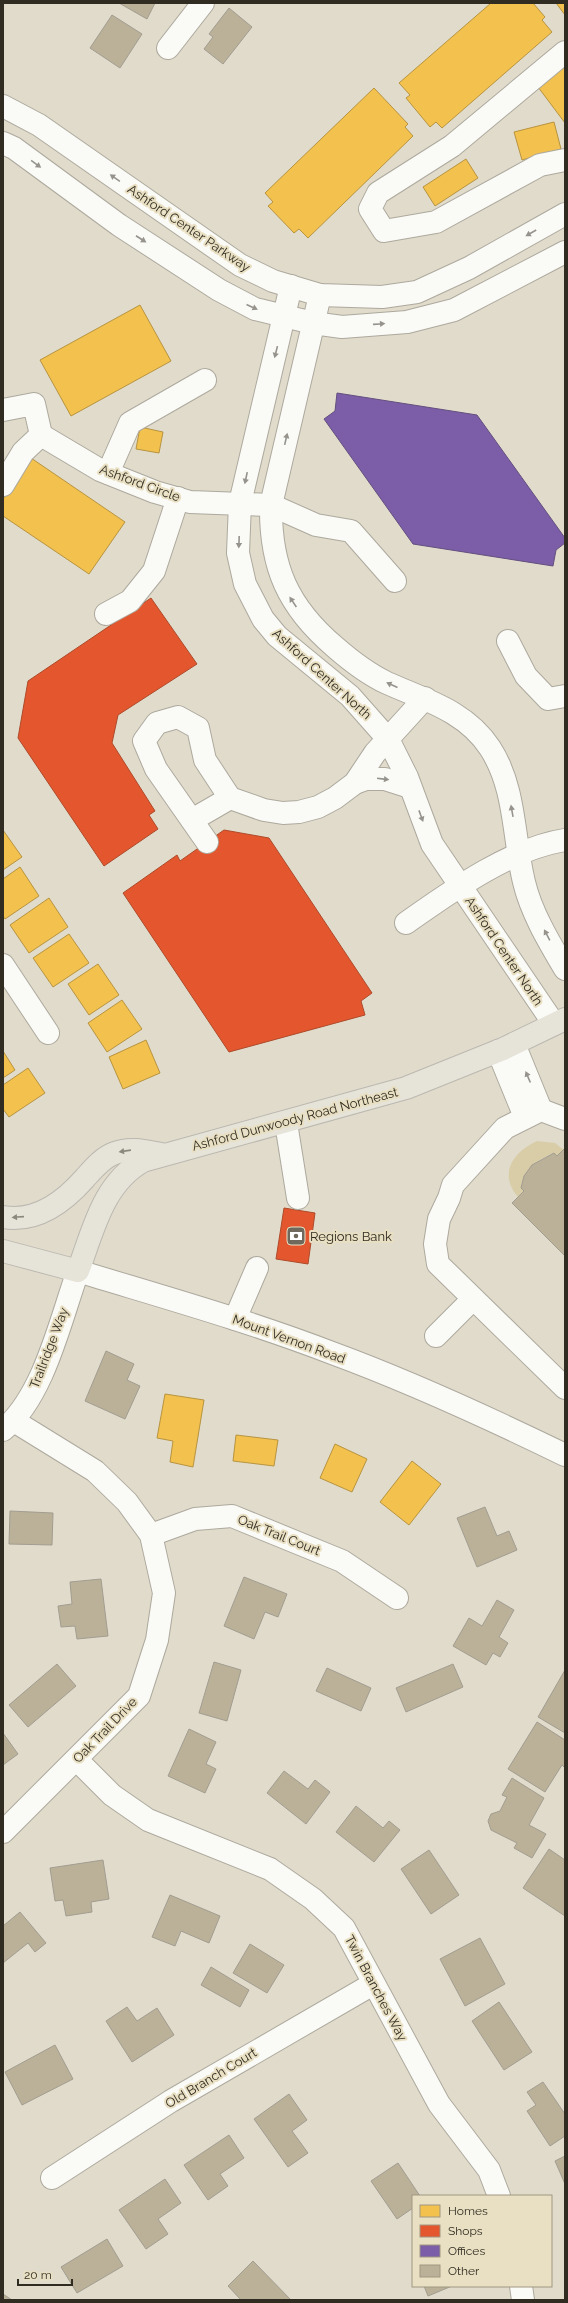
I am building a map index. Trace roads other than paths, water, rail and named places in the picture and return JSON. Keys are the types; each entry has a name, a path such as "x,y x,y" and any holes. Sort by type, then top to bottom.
{"main road":[{"name":"Ashford Dunwoody Road Northeast","path":"78,1271 105,1201 117,1181 134,1166 143,1161 286,1123 406,1088 506,1048 560,1021"},
{"path":"3,1217 24,1217 48,1210 66,1197 103,1160 114,1153 126,1150 138,1150 164,1155"},
{"name":"Mount Vernon Road","path":"3,1251 78,1271"}],"street":[{"path":"168,48 203,3"},
{"path":"565,52 452,146 378,193 370,209 384,231 436,222 540,165 565,160"},
{"name":"Ashford Center Parkway","path":"3,106 39,125 240,265 273,281 320,295 382,297 417,292 469,268 565,214"},
{"path":"3,142 14,148 120,225 219,290 255,309 313,323 342,327 406,322 454,310 565,252"},
{"name":"Ashford Center North","path":"291,286 258,420 240,503 238,553 240,568 252,602 263,619 277,636 355,700 388,739 410,787 432,844 461,887 560,1021"},
{"path":"320,295 271,505 270,531 281,579 289,595 306,619 346,657 372,675 440,704 466,722 490,747 502,773 510,796 518,852 527,895 565,969"},
{"path":"108,473 118,445 130,423 205,380"},
{"path":"3,410 34,404 41,435 23,452 3,485"},
{"name":"Ashford Circle","path":"41,435 108,473 155,492 190,502 271,505"},
{"path":"106,614 130,601 154,570 178,498"},
{"path":"271,505 316,525 352,531 395,581"},
{"path":"508,641 526,676 548,699 565,696"},
{"path":"355,783 375,753 425,698"},
{"path":"207,842 156,769 144,742 157,723 178,717 198,728 205,760 230,798 264,810 283,813 299,812 318,807 335,798 355,783 366,779 385,779 410,787"},
{"path":"192,820 230,798"},
{"path":"406,924 461,887 518,852 545,843 565,840"},
{"path":"3,965 48,1033"},
{"path":"506,1048 533,1114"},
{"path":"565,1119 533,1114 505,1128 453,1185 449,1198 439,1219 435,1244 438,1264 565,1388"},
{"path":"286,1123 298,1198"},
{"path":"234,1319 257,1268"},
{"name":"Mount Vernon Road","path":"78,1271 234,1319 333,1353 512,1429 565,1455"},
{"name":"Trailridge Way","path":"8,1426 34,1388 50,1351 78,1271"},
{"path":"436,1336 473,1299"},
{"name":"Oak Trail Drive","path":"3,1832 77,1760 139,1696 157,1640 164,1593 151,1535 127,1502 95,1471 8,1426"},
{"name":"Oak Trail Court","path":"151,1535 195,1519 232,1516 342,1561 397,1598"},
{"name":"Twin Branches Way","path":"77,1760 112,1795 148,1820 270,1869 313,1899 344,1928 439,2104 489,2170 499,2195"},
{"name":"Old Branch Court","path":"52,2178 171,2101 374,1984"},
{"path":"521,2287 523,2300"}],"place":[{"name":"Regions Bank","path":"296,1236"}]}
